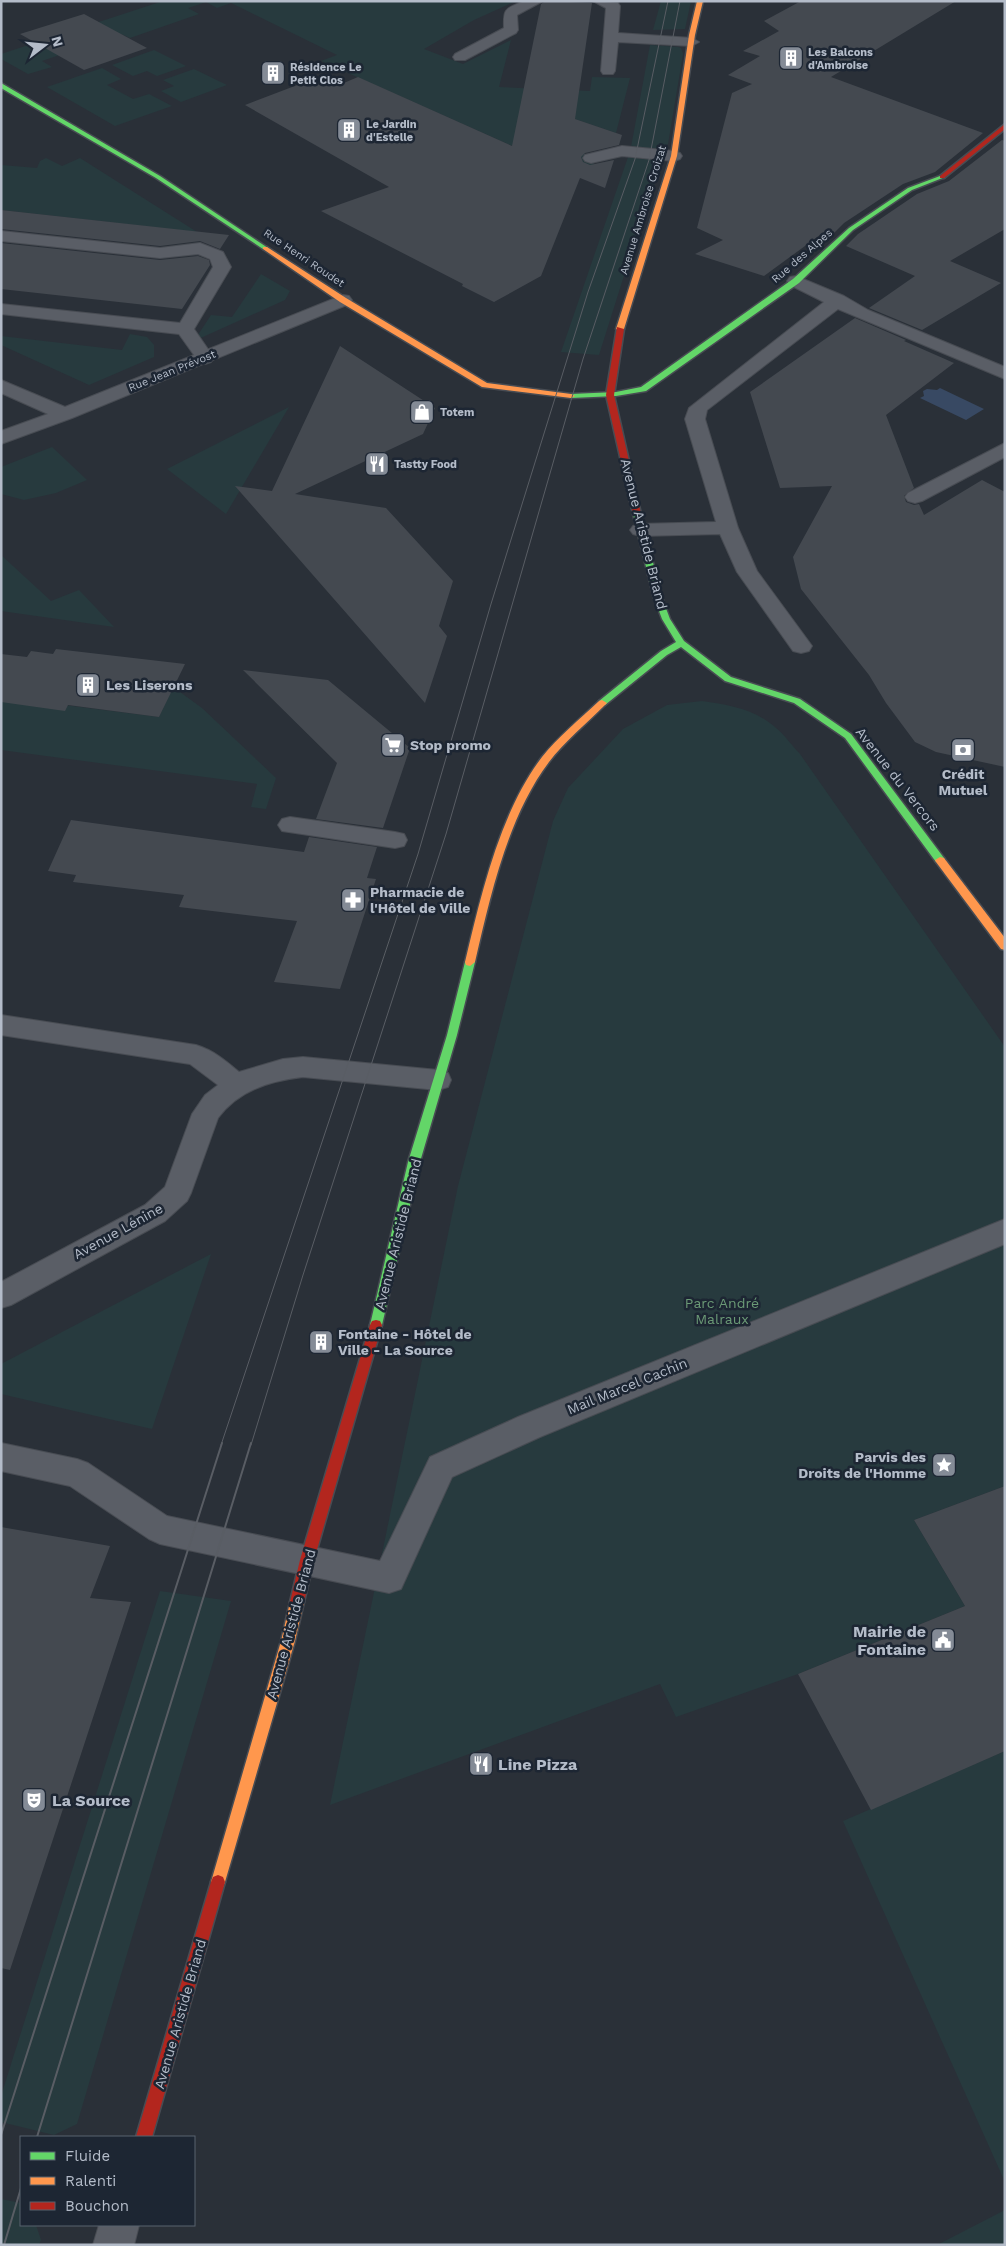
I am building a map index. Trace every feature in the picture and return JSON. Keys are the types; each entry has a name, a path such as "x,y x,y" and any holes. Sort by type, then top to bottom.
{"street":[{"path":"460,57 511,30 510,13 536,1"},
{"path":"600,1 613,6 608,71"},
{"name":"Avenue Ambroise Croizat","path":"610,395 621,322 674,156 700,1"},
{"path":"611,37 692,42"},
{"name":"Rue Henri Roudet","path":"1,86 158,178 343,300 485,385 572,396 610,395"},
{"name":"Rue des Alpes","path":"610,395 643,389 796,280 851,229 910,190 942,177 1000,132 1005,126"},
{"path":"591,158 622,151 674,156"},
{"path":"1,236 160,253 200,248 217,256 222,267 185,329"},
{"path":"796,280 862,314 1005,374"},
{"name":"Rue Jean Prévost","path":"1,438 204,358 343,300"},
{"path":"801,646 747,572 728,528 695,419 698,408 838,300"},
{"path":"1,309 185,329"},
{"path":"185,329 204,358"},
{"path":"1,386 65,414"},
{"name":"Avenue Aristide Briand","path":"144,2136 288,1641 307,1560 382,1303 414,1162 452,1035 487,890 520,799 546,759 597,707 664,653 682,643 666,619 660,603 640,530 610,395"},
{"path":"915,497 1005,448"},
{"path":"640,530 728,528"},
{"name":"Avenue du Vercors","path":"682,643 700,659 728,679 797,702 821,716 848,736 1005,946"},
{"path":"290,826 395,840"},
{"path":"1,1025 196,1054 236,1085"},
{"name":"Avenue Lénine","path":"1,1296 155,1213 167,1204 177,1193 206,1114 215,1102 236,1085 263,1074 303,1067 438,1080"},
{"name":"Mail Marcel Cachin","path":"307,1560 389,1578 441,1467 529,1426 1005,1231"},
{"path":"1,1457 77,1473 160,1529 307,1560"},
{"path":"113,2245 119,2226"}],"green space":[{"path":"163,1 516,1 474,20 424,49 463,64 511,40 499,87 590,91 592,77 630,78 616,133 539,107 594,163 589,180 321,61 337,55 231,3 217,8 206,2 188,8 199,14 130,38 121,34 42,61 52,67 28,74 1,59 1,54"},
{"path":"661,1 691,1 685,29 653,30"},
{"path":"650,45 678,47 681,48 683,54 668,144 656,149 631,147"},
{"path":"154,50 186,66 157,76 147,71 133,76 112,65"},
{"path":"102,68 121,79 107,85 133,99 149,94 172,106 115,126 47,87"},
{"path":"194,69 227,85 181,102 161,91 174,86 163,80"},
{"path":"628,157 656,160 661,166 645,209 599,355 561,352"},
{"path":"46,158 62,166 80,158 197,232 1,210 1,165 37,168 40,161"},
{"path":"261,274 290,291 285,300 194,341 211,315 232,317"},
{"path":"130,334 147,337 154,345 154,357 89,385 1,345 1,336 122,350"},
{"path":"289,407 226,514 167,469"},
{"path":"52,447 87,480 56,493 24,500 1,494 1,467"},
{"path":"1,555 51,601 79,590 114,627 1,611"},
{"path":"173,687 202,708 276,778 266,809 251,807 257,784 1,750 1,697 159,717"},
{"name":"Parc André Malraux","path":"702,701 732,706 759,716 779,731 800,754 1005,1047 1005,1486 914,1520 965,1606 798,1674 676,1717 660,1684 330,1805 458,1186 553,821 568,788 623,729 667,705"},
{"path":"211,1254 152,1429 1,1394 1,1364"},
{"path":"160,1591 231,1601 77,2124 54,2135 1,2122 1,2096"},
{"path":"1005,1751 1005,2182 843,1821"},
{"path":"1,2199 20,2203 20,2226 36,2226 41,2240 39,2245 1,2245"},
{"path":"1005,2210 1005,2245 937,2245"}],"water":[{"path":"940,388 984,409 966,420 920,398 924,396 923,391 927,389 937,390"}],"building":[{"path":"545,1 592,3 575,119 622,135 619,145 585,153 581,157 583,162 590,165 614,160 605,188 580,178 541,276 494,302 321,211 389,187 245,105 321,76 339,85 358,77 512,146 541,4"},
{"path":"801,1 956,1 831,77 983,133 935,172 903,184 844,223 828,239 820,235 764,276 695,254 723,240 697,228 732,93 752,84 728,75 760,56 743,51 779,31 764,21"},
{"path":"84,14 147,48 84,70 20,34"},
{"path":"1002,140 1005,141 1005,229 950,261 1001,283 922,330 869,308 915,276 846,246 858,234 917,194 949,181"},
{"path":"1,210 229,235 220,249 200,241 160,246 1,229"},
{"path":"1,243 160,260 198,256 209,260 210,265 182,309 1,289"},
{"path":"855,318 954,363 886,415 914,488 904,496 906,502 914,505 919,504 924,515 982,480 1005,492 1005,767 936,752 915,742 886,703 869,675 801,589 793,557 832,486 780,488 750,392"},
{"path":"340,346 435,408 423,434 295,494 386,508 453,581 439,626 447,636 425,703 235,486 272,491"},
{"name":"Les Liserons","path":"56,649 185,664 159,717 68,705 65,711 1,702 1,654 27,657 31,651 53,654"},
{"path":"243,670 328,680 410,748 383,828 316,819 337,763"},
{"path":"71,820 304,852 309,837 377,847 367,878 376,879 340,989 274,982 297,921 179,907 184,895 73,882 76,875 48,871"},
{"name":"Mairie de Fontaine","path":"1005,1486 1005,1751 871,1810 798,1674 965,1606 914,1520"},
{"name":"La Source","path":"1,1527 110,1546 90,1598 131,1602 10,1970 1,1968"}],"tram line":[{"path":"221,1445 418,854 491,604 588,292 635,159 668,1"},
{"path":"251,1445 303,1275 446,834 583,359 649,160 680,1"},
{"path":"1,2135 222,1443"},
{"path":"37,2136 251,1443"},
{"path":"4,2245 20,2191"}],"traffic: fast":[{"path":"1,85 158,177 265,248"},
{"path":"571,396 616,394 643,389 796,281 851,229 910,189 942,177"},
{"path":"637,514 657,595 666,619 681,643 728,679 797,701 848,736 940,860"},
{"path":"602,703 664,653 681,643"},
{"path":"376,1325 414,1162 452,1035 470,962"}],"traffic: slow":[{"path":"620,329 674,156 692,35 700,1"},
{"path":"265,248 343,300 485,385 571,396"},
{"path":"470,962 487,890 520,799 546,759 602,703"},
{"path":"940,860 1005,946"},
{"path":"218,1882 288,1641 297,1602"}],"traffic: jam":[{"path":"942,177 1005,126"},
{"path":"620,329 610,395 637,514"},
{"path":"297,1602 307,1560 376,1325"},
{"path":"144,2136 218,1882"}],"place":[{"name":"Les Balcons d'Ambroise","path":"791,58"},
{"name":"Résidence Le Petit Clos","path":"273,73"},
{"name":"Le Jardin d'Estelle","path":"349,130"},
{"name":"Totem","path":"422,412"},
{"name":"Tastty Food","path":"377,464"},
{"name":"Les Liserons","path":"88,685"},
{"name":"Stop promo","path":"393,745"},
{"name":"Crédit Mutuel","path":"963,750"},
{"name":"Pharmacie de l'Hôtel de Ville","path":"353,900"},
{"name":"Fontaine - Hôtel de Ville - La Source","path":"321,1342"},
{"name":"Parvis des Droits de l'Homme","path":"944,1465"},
{"name":"Mairie de Fontaine","path":"943,1640"},
{"name":"Line Pizza","path":"481,1764"},
{"name":"La Source","path":"34,1800"}]}
